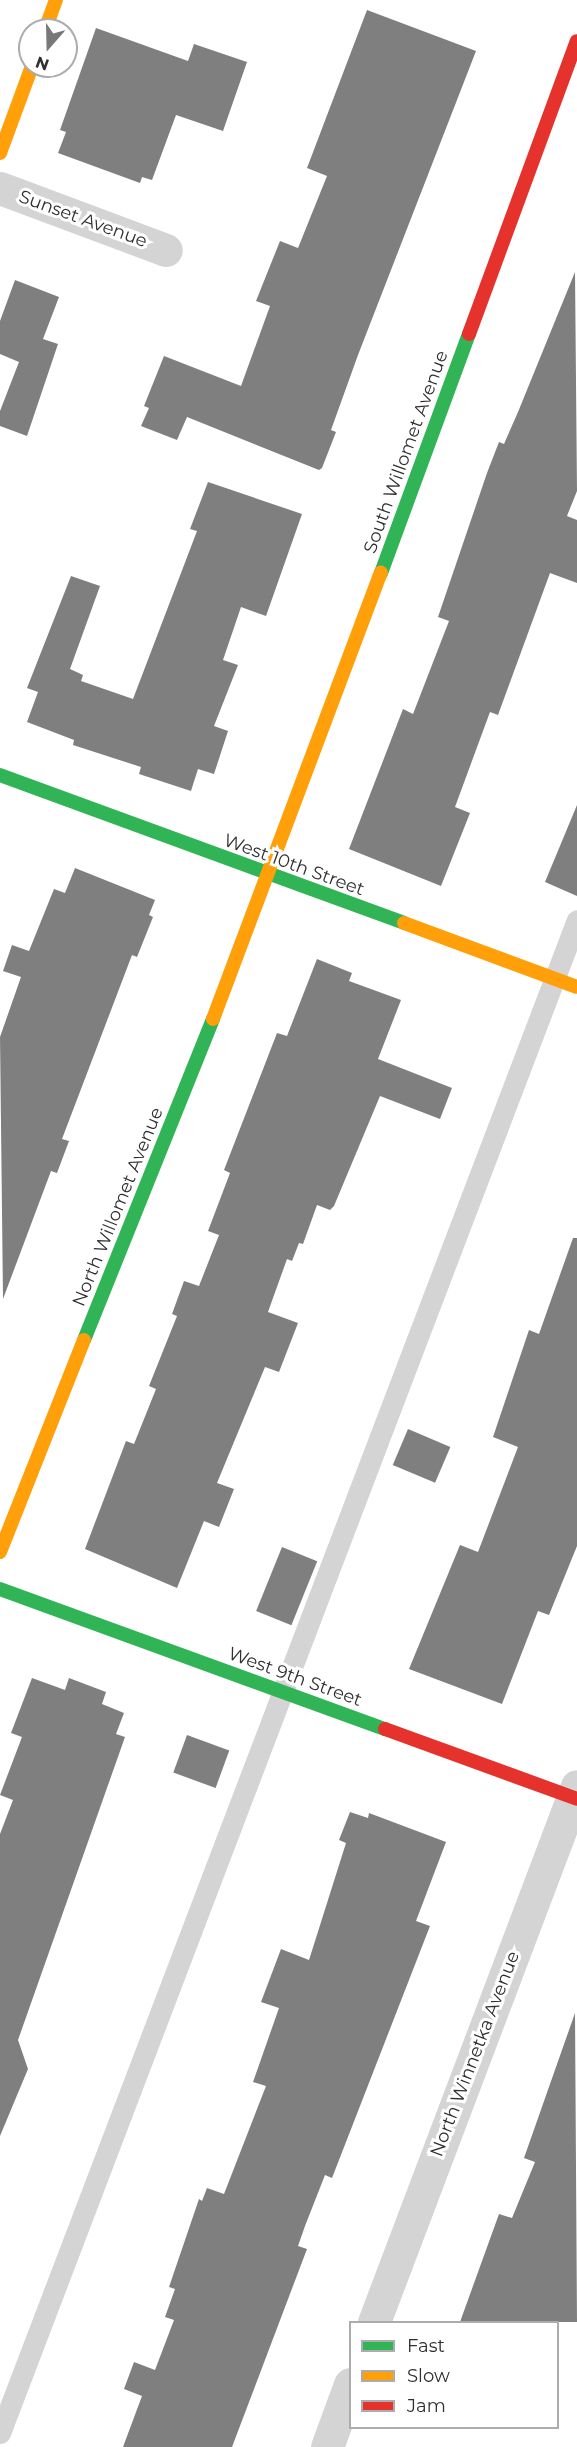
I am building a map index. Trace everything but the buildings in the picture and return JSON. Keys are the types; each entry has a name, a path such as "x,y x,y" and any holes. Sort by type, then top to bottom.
{"street":[{"path":"49,18 56,0"},
{"name":"South Willomet Avenue","path":"270,875 577,41"},
{"path":"0,153 28,78"},
{"name":"Sunset Avenue","path":"0,188 166,249"},
{"name":"West 10th Street","path":"0,775 577,987"},
{"name":"North Willomet Avenue","path":"0,1552 270,875"},
{"name":"West 9th Street","path":"0,1589 284,1692 576,1794"},
{"name":"North Winnetka Avenue","path":"374,2321 576,1794"},
{"path":"327,2447 349,2389"}],"lane":[{"path":"0,2433 577,920"}],"traffic: fast":[{"path":"381,573 469,334"},
{"path":"0,775 404,923"},
{"path":"84,1340 213,1019"},
{"path":"0,1589 385,1729"}],"traffic: slow":[{"path":"49,18 56,0"},
{"path":"0,153 28,78"},
{"path":"213,1019 381,573"},
{"path":"404,923 577,987"},
{"path":"0,1552 84,1340"}],"traffic: jam":[{"path":"469,334 577,41"},
{"path":"385,1729 577,1799"}]}
